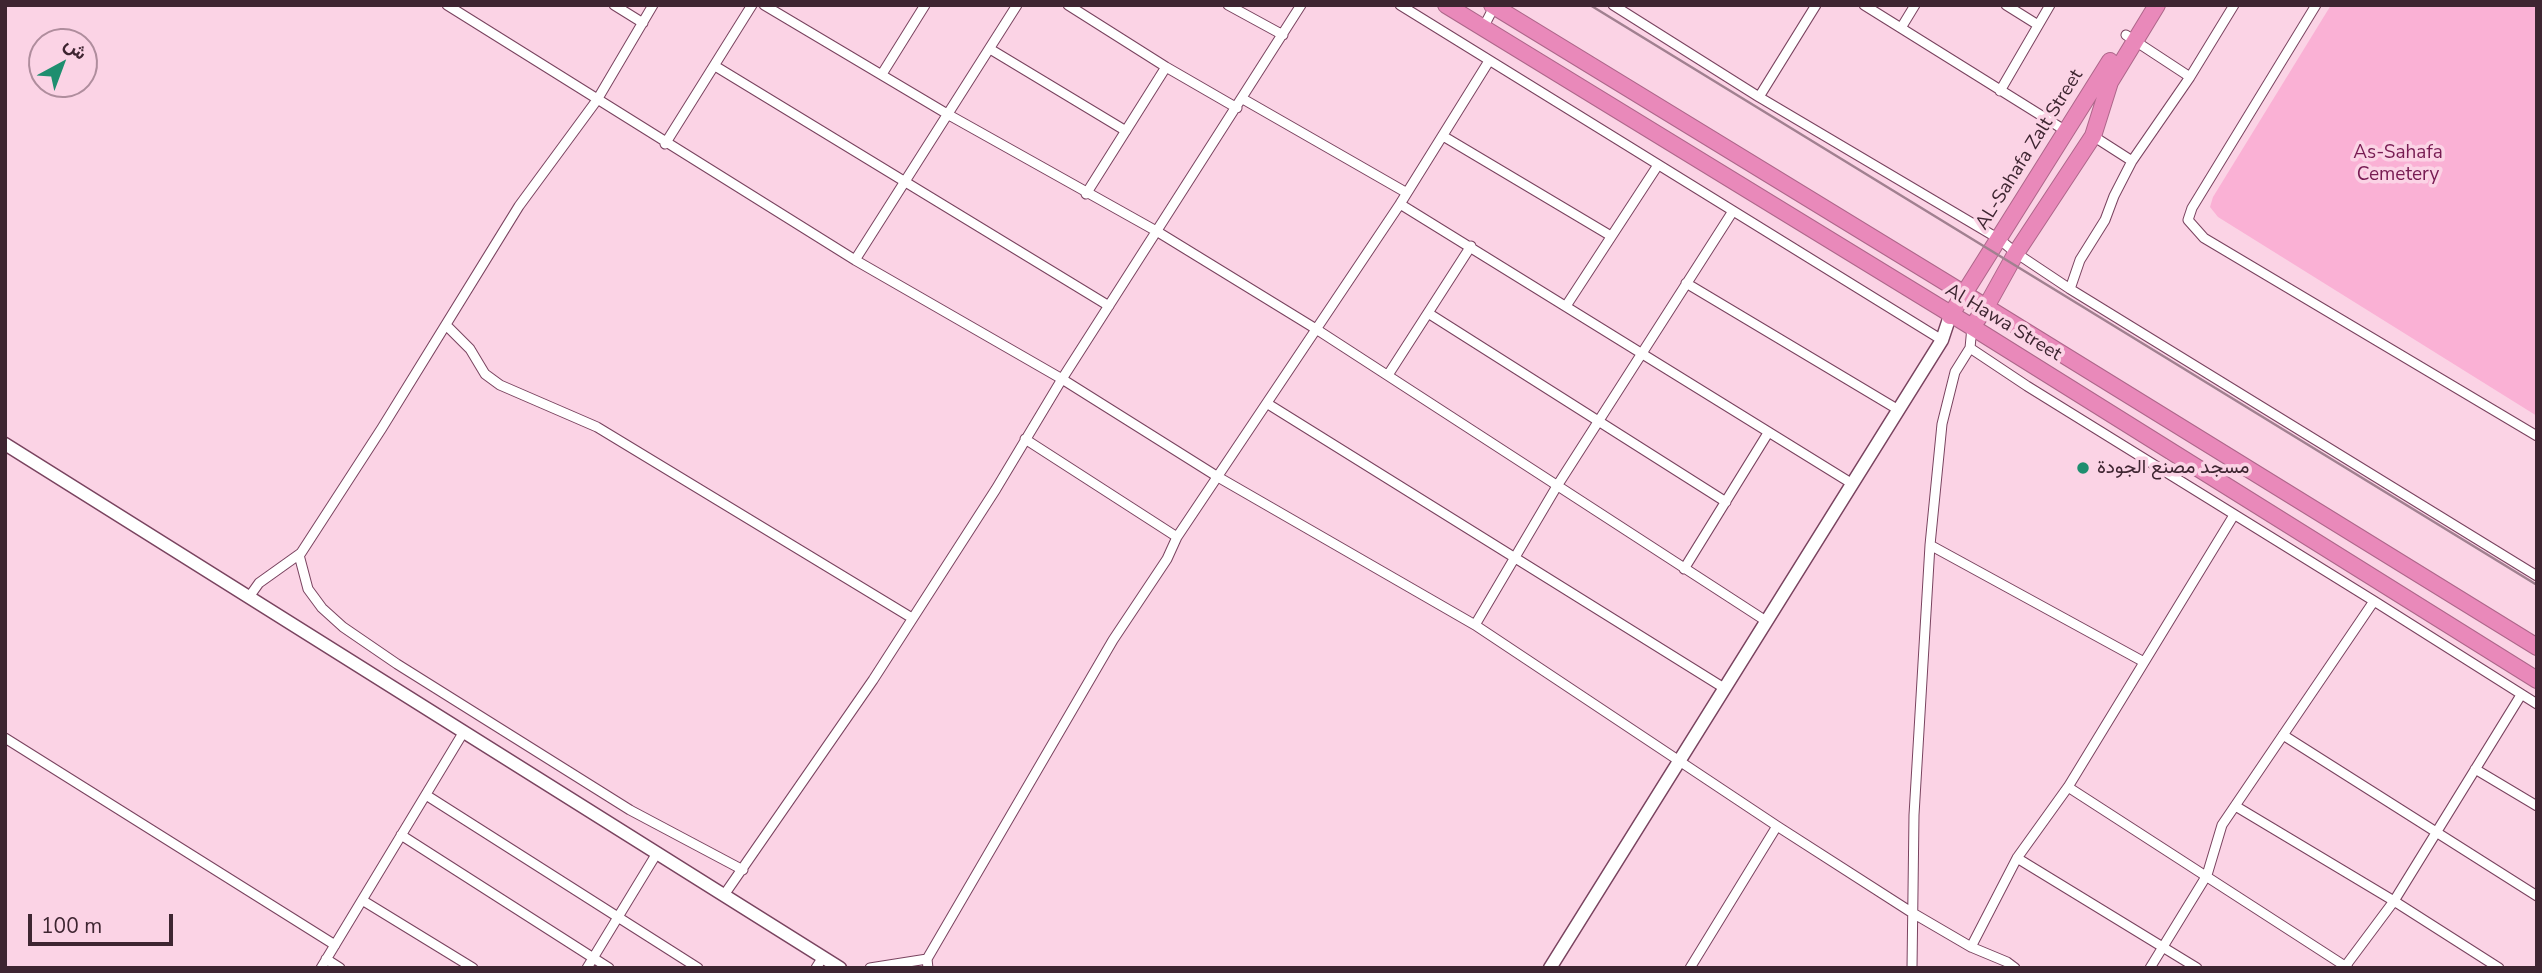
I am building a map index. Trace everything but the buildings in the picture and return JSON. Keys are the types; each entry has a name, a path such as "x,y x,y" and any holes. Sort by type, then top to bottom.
{"highway":[{"name":"Al Hawa Street","path":"1446,5 1972,327 2537,680"},
{"name":"AL-Sahafa Zalt Street","path":"1951,316 2066,131 2131,38 2145,5"},
{"path":"1972,327 2016,253 2093,136 2110,82 2131,38 2157,5"},
{"name":"Al Hawa Street","path":"1494,6 2537,647"}],"street":[{"path":"447,5 665,144 855,260 1062,379 1219,477 1475,625 1776,826 1912,912 1971,947 2015,968"},
{"path":"614,5 643,23"},
{"path":"249,597 259,583 299,555 519,206 597,100 653,5"},
{"path":"665,144 751,5"},
{"path":"764,5 1086,194 1158,232 1316,329 1766,621"},
{"path":"855,260 1017,5"},
{"path":"1068,5 1166,67 1240,103 1407,193"},
{"path":"1227,5 1283,35"},
{"path":"724,895 873,680 1301,5"},
{"path":"1400,5 1942,340"},
{"path":"1614,5 1759,97 1999,239 2070,289 2537,576"},
{"path":"1759,97 1816,5"},
{"path":"1864,5 2066,131"},
{"path":"1901,28 1915,5"},
{"path":"2006,5 2038,25"},
{"path":"2000,91 2050,5"},
{"path":"2070,289 2080,260 2105,220 2132,161 2190,77 2234,5"},
{"path":"2316,5 2239,128 2192,208 2188,220 2204,238 2537,436"},
{"path":"882,74 923,6"},
{"path":"1483,28 1494,6"},
{"path":"2131,38 2190,77"},
{"path":"989,49 1126,131"},
{"path":"870,968 928,963 1113,640 1167,559 1177,537 1400,204 1489,61"},
{"path":"715,66 1109,306"},
{"path":"1086,194 1166,67"},
{"path":"1443,136 1611,236"},
{"path":"2093,136 2132,161"},
{"path":"1566,306 1658,164"},
{"path":"1400,204 1851,483"},
{"path":"1475,625 1557,486 1733,211"},
{"path":"1388,375 1471,247"},
{"path":"1686,283 1897,409"},
{"path":"1428,313 1726,502"},
{"path":"1550,968 1942,340 1951,316"},
{"path":"446,325 470,349 485,374 500,385 597,427 912,618"},
{"path":"1912,968 1914,815 1930,545 1942,424 1955,372 1970,348 1972,327"},
{"path":"1970,348 2537,704"},
{"path":"1268,404 1724,688"},
{"path":"1684,569 1768,433"},
{"path":"1025,439 1177,537"},
{"path":"5,444 724,895 819,962 840,968"},
{"path":"1971,947 2017,858 2067,787 2234,515"},
{"path":"2274,539 2284,522"},
{"path":"1930,545 2144,662"},
{"path":"299,555 308,589 322,608 343,627 397,664 630,810 743,870"},
{"path":"2150,968 2207,875 2222,825 2237,807 2374,601"},
{"path":"2067,787 2346,967 2394,901 2521,695"},
{"path":"321,968 463,733"},
{"path":"2283,735 2537,896"},
{"path":"5,738 335,946"},
{"path":"2475,769 2537,806"},
{"path":"425,795 698,968"},
{"path":"2237,807 2394,901 2499,968"},
{"path":"1690,968 1776,826"},
{"path":"401,835 609,968"},
{"path":"587,968 657,853"},
{"path":"2017,858 2197,968"},
{"path":"362,900 473,968"},
{"path":"326,959 340,968"}],"green space":[{"name":"As-Sahafa Cemetery","path":"2331,5 2537,5 2537,416 2218,217 2210,207 2213,197"}],"railway":[{"path":"1590,5 2537,585"}],"place":[{"name":"مسجد مصنع الجودة","path":"2083,468"}]}
